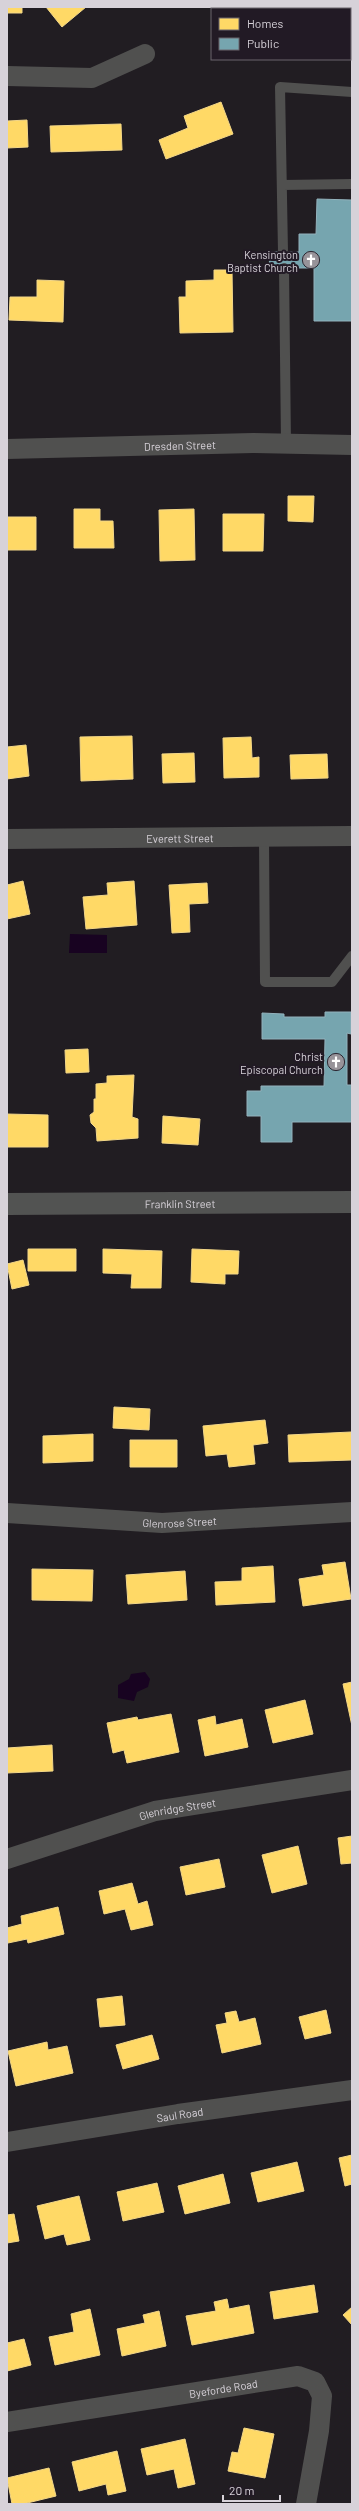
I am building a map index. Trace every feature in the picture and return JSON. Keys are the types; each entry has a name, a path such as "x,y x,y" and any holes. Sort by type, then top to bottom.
{"street":[{"path":"7,76 92,78 145,54"},
{"name":"Dresden Street","path":"7,450 286,444 352,445"},
{"name":"Everett Street","path":"7,839 352,836"},
{"name":"Franklin Street","path":"7,1204 352,1202"},
{"name":"Glenrose Street","path":"7,1513 162,1522 352,1512"},
{"name":"Glenridge Street","path":"7,1859 155,1812 352,1780"},
{"name":"Saul Road","path":"7,2142 160,2116 352,2090"},
{"name":"Byeforde Road","path":"7,2422 298,2376 315,2382 322,2396 319,2431 306,2504"}],"lane":[{"path":"283,252 280,87 352,92"},
{"path":"282,185 352,184"},
{"path":"284,268 286,444"},
{"path":"264,837 264,982 332,982 352,956"}],"shaded area":[{"path":"70,934 107,935 107,953 69,953"},
{"path":"145,1672 150,1679 148,1687 137,1692 134,1701 118,1698 118,1685 129,1679 131,1674"}],"building: Homes":[{"path":"7,7 22,7 22,13 7,13"},
{"path":"46,7 86,7 62,27"},
{"path":"221,102 233,134 166,159 159,140 188,128 184,116"},
{"path":"27,120 28,147 7,148 7,121"},
{"path":"121,124 122,150 51,152 50,126"},
{"path":"214,270 232,270 233,332 180,333 179,297 186,297 186,281 214,280"},
{"path":"37,280 64,281 63,322 9,320 10,297 37,297"},
{"path":"288,496 314,496 313,522 288,521"},
{"path":"74,509 100,509 100,521 113,521 114,548 74,548"},
{"path":"194,509 195,560 160,561 159,510"},
{"path":"223,514 264,514 263,551 223,551"},
{"path":"7,517 36,517 36,550 7,550"},
{"path":"132,736 133,779 81,781 80,737"},
{"path":"251,737 252,758 259,757 259,777 224,778 223,738"},
{"path":"26,745 29,776 7,779 7,747"},
{"path":"194,753 195,782 163,783 162,754"},
{"path":"327,754 328,778 291,779 290,755"},
{"path":"23,881 30,914 7,919 7,885"},
{"path":"134,881 137,925 86,929 83,897 108,895 107,883"},
{"path":"207,883 208,903 189,904 190,932 172,933 169,885"},
{"path":"88,1049 89,1072 66,1073 65,1050"},
{"path":"134,1075 132,1117 138,1119 138,1138 97,1141 96,1128 91,1123 90,1115 94,1112 96,1084 107,1083 107,1076"},
{"path":"7,1114 48,1115 48,1147 7,1147"},
{"path":"163,1116 200,1119 198,1145 162,1143"},
{"path":"28,1249 76,1249 76,1271 28,1271"},
{"path":"103,1249 162,1251 161,1288 131,1288 132,1274 103,1273"},
{"path":"192,1249 239,1251 238,1274 225,1274 225,1284 191,1282"},
{"path":"23,1260 29,1285 12,1289 7,1264"},
{"path":"114,1407 150,1409 149,1430 113,1428"},
{"path":"265,1420 268,1443 253,1445 255,1464 229,1467 227,1454 206,1456 203,1426"},
{"path":"351,1432 352,1460 289,1462 288,1435"},
{"path":"93,1434 93,1461 43,1463 43,1436"},
{"path":"130,1440 177,1440 177,1467 130,1467"},
{"path":"345,1562 351,1599 303,1606 299,1579 324,1575 322,1565"},
{"path":"273,1566 275,1602 216,1605 215,1582 242,1581 242,1568"},
{"path":"32,1569 93,1570 92,1601 32,1600"},
{"path":"185,1571 187,1600 128,1604 126,1575"},
{"path":"352,1682 352,1726 343,1684"},
{"path":"305,1700 313,1734 273,1743 265,1710"},
{"path":"171,1714 179,1752 127,1763 124,1750 113,1753 107,1723 137,1717 138,1720"},
{"path":"215,1716 216,1725 242,1719 248,1747 205,1756 198,1720"},
{"path":"52,1745 53,1771 7,1773 7,1748"},
{"path":"352,1836 352,1863 341,1864 338,1838"},
{"path":"298,1846 307,1884 272,1893 262,1855"},
{"path":"219,1859 225,1887 186,1895 180,1867"},
{"path":"132,1883 138,1904 147,1901 153,1925 131,1930 125,1909 104,1914 99,1891"},
{"path":"58,1907 64,1934 28,1943 27,1939 8,1943 7,1928 22,1924 21,1916"},
{"path":"122,1996 125,2025 100,2027 97,1999"},
{"path":"326,2010 331,2033 305,2039 299,2017"},
{"path":"236,2011 239,2022 255,2018 261,2044 222,2053 216,2025 227,2023 225,2013"},
{"path":"152,2035 159,2059 123,2069 116,2045"},
{"path":"47,2042 48,2050 67,2046 73,2073 16,2086 8,2051"},
{"path":"352,2155 352,2184 345,2186 339,2158"},
{"path":"297,2162 304,2191 258,2202 251,2173"},
{"path":"223,2174 230,2203 185,2214 178,2186"},
{"path":"157,2183 164,2212 123,2221 117,2192"},
{"path":"79,2196 90,2240 67,2245 64,2234 45,2239 37,2206"},
{"path":"14,2214 19,2241 7,2243 7,2215"},
{"path":"314,2285 318,2312 274,2319 270,2292"},
{"path":"227,2299 229,2309 249,2305 254,2333 192,2345 186,2316 216,2311 214,2302"},
{"path":"352,2307 352,2325 343,2315"},
{"path":"90,2309 100,2355 55,2365 49,2337 74,2332 71,2314"},
{"path":"159,2311 166,2346 122,2356 117,2329 145,2323 143,2315"},
{"path":"24,2339 31,2365 7,2371 7,2343"},
{"path":"244,2428 274,2434 265,2478 228,2471 232,2452 238,2453"},
{"path":"185,2439 195,2484 178,2488 174,2469 147,2475 141,2449"},
{"path":"117,2451 126,2491 108,2495 106,2484 79,2491 72,2462"},
{"path":"49,2468 56,2496 23,2504 12,2504 7,2478"}],"building: Public":[{"name":"Kensington Baptist Church","path":"317,199 352,200 352,321 314,321 314,268 269,268 270,252 299,252 299,234 316,234"},
{"name":"Christ Episcopal Church","path":"325,1012 351,1012 351,1034 347,1033 347,1085 352,1085 352,1122 292,1122 292,1142 261,1142 261,1116 247,1116 247,1091 261,1091 261,1086 324,1086 325,1039 262,1039 262,1013 284,1014 284,1017 325,1017"}],"place":[{"name":"Kensington Baptist Church","path":"311,260"},
{"name":"Christ Episcopal Church","path":"336,1062"}]}
